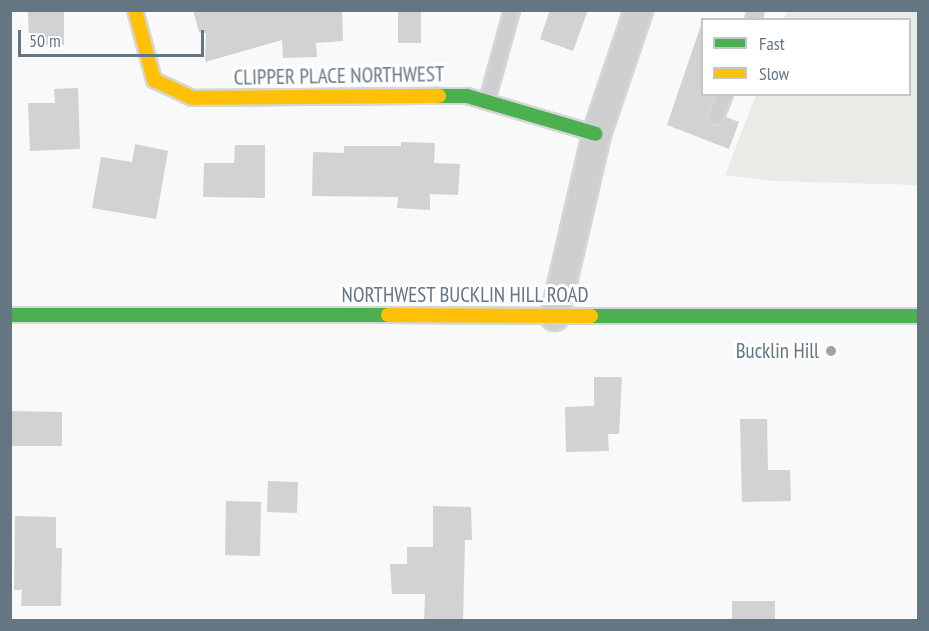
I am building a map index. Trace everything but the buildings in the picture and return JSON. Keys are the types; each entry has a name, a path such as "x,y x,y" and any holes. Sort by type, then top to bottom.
{"main road":[{"name":"CLIPPER PLACE NORTHWEST","path":"135,10 154,80 192,98 467,96 596,134"},
{"name":"NORTHWEST BUCKLIN HILL ROAD","path":"10,315 918,316"}],"street":[{"path":"554,316 596,134 638,10"}],"lane":[{"path":"487,101 512,10"},
{"path":"716,117 724,96"}],"shaded area":[{"path":"788,11 918,11 918,185 775,181 725,175 756,96 911,96 911,18 784,18"}],"traffic: fast":[{"path":"439,96 467,96 596,134"},
{"path":"10,315 388,315"},
{"path":"591,316 918,316"}],"traffic: slow":[{"path":"135,10 154,80 192,98 439,96"},
{"path":"388,315 591,316"}],"place":[{"name":"Bucklin Hill","path":"831,351"}]}
